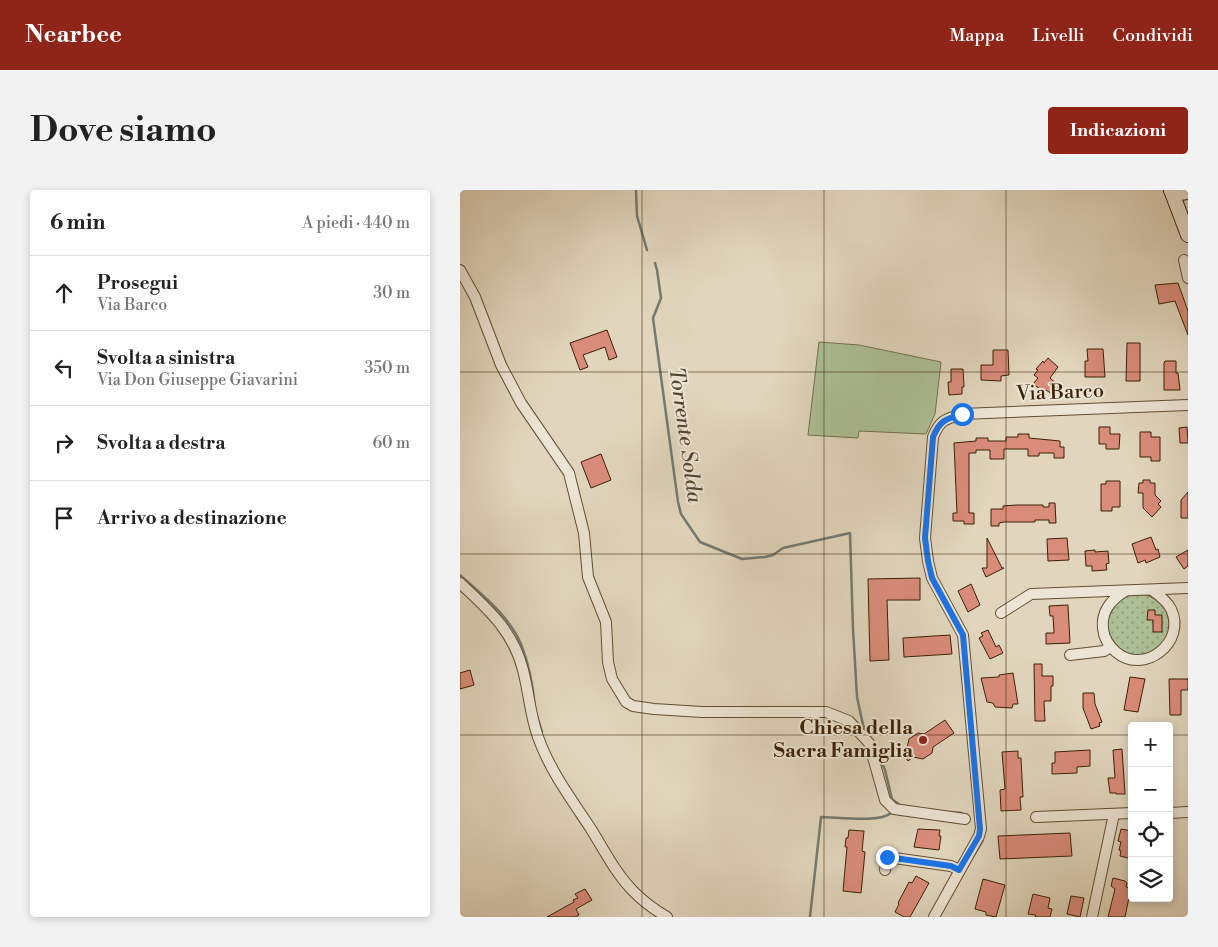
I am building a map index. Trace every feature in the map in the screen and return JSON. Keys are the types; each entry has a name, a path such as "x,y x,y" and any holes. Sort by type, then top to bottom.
{"street":[{"path":"1171,190 1180,193 1188,192"},
{"path":"1171,190 1188,235"},
{"path":"1184,260 1188,278"},
{"path":"460,270 475,297 505,373 522,403 568,473 584,533 588,577 606,622 608,662 612,679 626,702 633,706 654,709 702,712 826,712 849,721 869,744 885,800 894,809 965,819"},
{"name":"Via Barco","path":"959,870 979,836 980,829 963,635 932,578 925,538 933,437 937,427 945,419 962,414 1188,405"},
{"path":"460,583 491,612 502,625 516,648 524,671 530,712 552,770 613,864 633,891 650,906 667,917"},
{"path":"1001,613 1031,594 1125,592 1188,588"},
{"path":"1125,592 1114,598 1106,609 1102,622 1104,635 1110,647 1120,655 1132,660 1146,660 1158,655 1168,646 1173,634 1174,621 1171,609 1163,598 1152,590"},
{"path":"1070,655 1104,651 1110,647"},
{"path":"1173,813 1188,812"},
{"path":"1036,817 1128,813"},
{"path":"1092,917 1114,814"},
{"path":"885,870 887,857 951,866 959,870 934,917"}],"green space":[{"path":"819,342 859,345 941,362 935,414 926,434 859,431 858,438 808,435"},
{"path":"1132,594 1144,594 1160,603 1167,613 1169,625 1167,637 1160,647 1144,656 1132,656 1121,651 1112,642 1107,631 1107,619 1112,608 1121,599"}],"building":[{"path":"1178,283 1188,311 1188,335 1175,301 1159,304 1155,285"},
{"path":"607,330 617,357 609,360 605,347 583,355 588,367 580,370 570,343"},
{"path":"1127,343 1140,343 1140,381 1126,381"},
{"path":"1087,349 1103,349 1105,377 1085,377 1085,361 1088,361"},
{"path":"993,350 1008,350 1009,375 1001,376 1001,381 981,380 981,365 993,365"},
{"path":"1048,358 1058,367 1050,378 1059,386 1052,394 1046,390 1044,392 1033,384 1038,378 1034,375 1038,370 1036,369"},
{"path":"1165,361 1176,361 1176,373 1178,373 1180,390 1164,390"},
{"path":"951,369 963,369 964,387 962,387 962,394 949,395 948,382 951,382"},
{"path":"1099,427 1110,427 1110,434 1120,434 1119,449 1106,449 1106,444 1099,444"},
{"path":"1187,427 1188,443 1180,443 1179,428"},
{"path":"1140,432 1151,432 1151,437 1160,437 1160,461 1151,461 1151,457 1140,457"},
{"path":"1018,434 1029,434 1029,438 1060,441 1060,447 1064,447 1064,458 1054,458 1054,453 1039,453 1039,456 1028,456 1028,449 1004,449 1004,459 990,459 990,450 976,450 976,453 969,453 969,513 974,513 974,524 964,524 964,521 953,521 953,513 957,513 954,443 976,441 976,438 988,438 988,441 1006,441 1006,437 1018,437"},
{"path":"601,454 611,480 591,488 581,462"},
{"path":"1143,480 1150,480 1150,483 1155,483 1155,495 1161,501 1158,504 1161,507 1152,517 1143,508 1143,493 1138,493 1139,483 1143,483"},
{"path":"1106,481 1120,481 1120,507 1112,507 1112,511 1101,511 1101,484 1106,484"},
{"path":"1188,492 1188,518 1181,518 1181,500"},
{"path":"1049,503 1055,503 1056,523 1049,523 1049,520 1035,520 1035,522 1004,522 999,523 999,526 991,526 991,509 1003,509 1003,506 1016,505 1043,505 1043,507 1049,507"},
{"path":"1151,537 1160,557 1146,563 1145,560 1138,563 1132,544"},
{"path":"987,538 1002,568 1004,568 986,577 982,568 987,568"},
{"path":"1067,538 1069,560 1048,561 1047,539"},
{"path":"1095,550 1095,552 1108,551 1109,563 1106,564 1107,570 1092,571 1092,566 1086,566 1085,551"},
{"path":"1188,550 1188,566 1184,569 1176,557"},
{"path":"920,578 920,600 887,600 889,660 870,661 868,579"},
{"path":"971,584 980,605 968,612 958,591"},
{"path":"1068,605 1070,643 1046,644 1046,633 1054,633 1053,616 1050,616 1049,606"},
{"path":"1148,610 1155,610 1155,615 1162,615 1162,632 1153,632 1153,620 1147,620"},
{"path":"988,630 996,647 999,645 1003,653 990,659 979,638 983,636 981,633"},
{"path":"950,635 952,654 904,657 903,638"},
{"path":"1034,664 1042,664 1042,676 1053,676 1051,701 1044,701 1045,721 1035,721"},
{"path":"470,670 474,685 460,689 460,673"},
{"path":"1013,673 1018,704 1013,704 1012,708 995,707 993,703 987,702 981,678 999,677 999,675"},
{"path":"1130,677 1145,679 1138,712 1124,710"},
{"path":"1169,679 1188,679 1188,690 1181,690 1181,715 1170,715"},
{"path":"1083,693 1094,693 1095,704 1102,722 1099,723 1100,726 1091,729 1083,708"},
{"name":"Chiesa della Sacra Famiglia","path":"945,720 954,733 933,747 932,753 923,759 913,757 908,761 902,752 907,748 909,739 918,733 924,734"},
{"path":"1122,749 1125,794 1110,793 1108,778 1115,778 1113,750"},
{"path":"1090,750 1090,766 1077,767 1077,773 1052,774 1055,752"},
{"path":"1018,751 1018,758 1021,758 1023,797 1020,797 1021,810 1001,811 1000,790 1005,789 1002,752"},
{"path":"918,829 940,830 939,850 914,847"},
{"path":"1121,829 1128,830 1128,858 1120,856 1121,842 1118,841"},
{"path":"849,830 864,831 862,851 865,852 861,893 843,891 847,847 845,847"},
{"path":"1070,833 1072,856 1000,859 998,836"},
{"path":"916,876 929,883 910,917 904,917 895,912 909,882 912,883"},
{"path":"1113,878 1127,883 1128,902 1125,917 1108,917 1115,889 1111,886"},
{"path":"983,879 1005,885 996,917 986,915 986,912 975,909"},
{"path":"585,889 592,900 576,909 579,915 575,917 547,917 574,902 573,900 578,898 575,894"},
{"path":"1033,894 1050,898 1048,908 1052,909 1050,917 1035,917 1036,915 1028,914"},
{"path":"1071,896 1084,898 1080,917 1067,914"}],"waterway":[{"name":"Torrente Solda","path":"636,190 637,216 647,250"},
{"name":"Torrente Solda","path":"655,263 661,298 653,318 681,514 700,542 742,559 765,557 773,555 783,548 850,533 857,697 863,725 871,739"},
{"path":"460,575 494,606 516,634 528,667 535,708"},
{"path":"537,716 542,732"},
{"name":"Torrente Solda","path":"875,746 885,770 892,799 901,806"},
{"name":"Torrente Solda","path":"949,812 962,813"},
{"path":"810,917 821,817 868,819 878,818 891,813"},
{"name":"Torrente Solda","path":"971,860 983,840"}],"place":[{"name":"Chiesa della Sacra Famiglia","path":"923,740"}],"route":[{"path":"887,857 951,866 959,870 979,836 980,829 963,635 932,578 925,538 933,437 937,427 945,419 962,414"}]}
